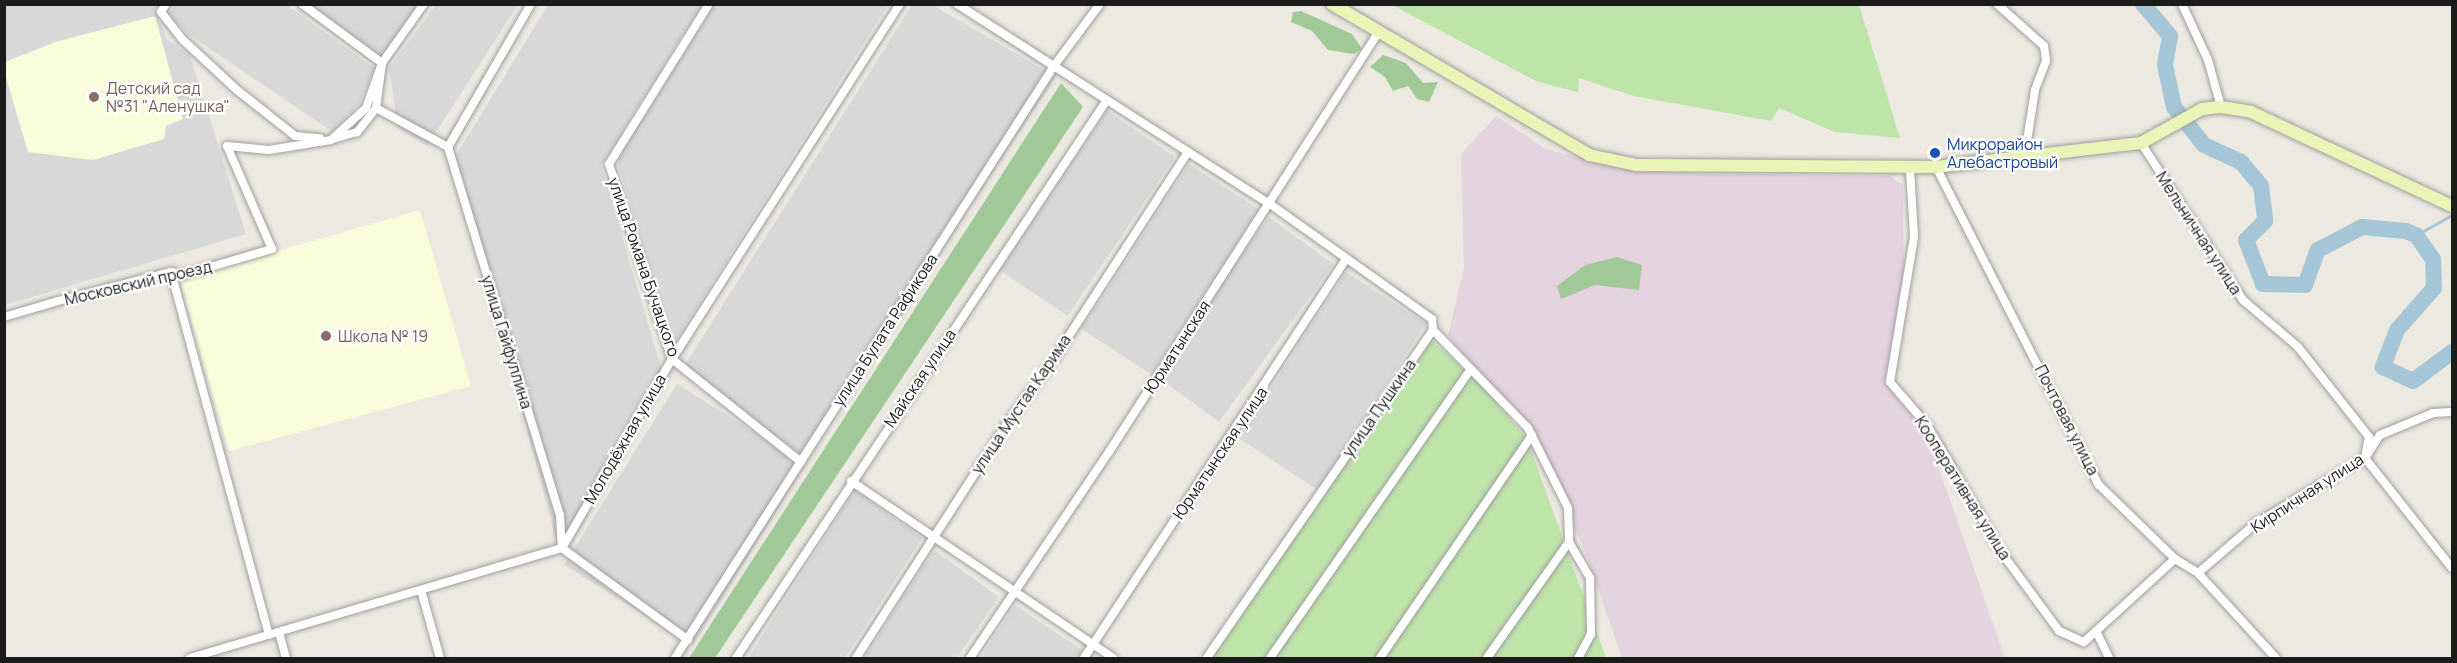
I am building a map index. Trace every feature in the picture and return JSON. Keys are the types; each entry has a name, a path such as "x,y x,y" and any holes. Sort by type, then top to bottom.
{"street":[{"path":"166,4 160,12 183,40 237,90 294,136 331,140 357,132 376,108 382,63"},
{"path":"302,4 382,63"},
{"path":"331,140 366,108 382,63 424,4"},
{"path":"376,108 448,147 531,4"},
{"name":"улица Романа Бучацкого","path":"709,4 609,164 672,359 801,462"},
{"name":"Молодёжная улица","path":"562,548 672,359 900,4"},
{"path":"957,4 1270,204 1432,319 1433,330 1532,435 1568,508 1569,542 1590,578 1592,634 1578,658"},
{"name":"улица Булата Рафикова","path":"675,658 1054,66 1100,4"},
{"path":"1332,4 1589,155 1637,165 1910,169 1936,167 2142,143 2202,109 2221,106 2251,112 2452,206"},
{"path":"1997,4 2044,46 2046,61 2035,90 2027,141 2029,156"},
{"path":"2182,4 2208,60 2221,106"},
{"name":"Юрматынская","path":"970,658 1270,204 1379,32"},
{"name":"Майская улица","path":"736,658 851,481 1107,100"},
{"name":"Московский проезд","path":"4,317 171,272 183,275 272,249 227,146 269,150 331,140"},
{"name":"Мельничная улица","path":"2142,143 2243,300 2298,347 2369,437 2365,458"},
{"name":"улица Гайфуллина","path":"448,147 560,516 562,548"},
{"name":"улица Мустая Карима","path":"856,658 933,535 1188,152"},
{"name":"Почтовая улица","path":"1936,167 2099,485 2175,559 2198,573 2276,658"},
{"name":"Кооперативная улица","path":"1910,169 1914,237 1890,382 1927,425 2004,556 2060,631 2084,642 2097,633"},
{"name":"Юрматынская улица","path":"1084,658 1346,260"},
{"path":"171,272 269,635"},
{"name":"улица Пушкина","path":"1207,658 1433,330"},
{"path":"1270,658 1472,369"},
{"name":"Кирпичная улица","path":"2198,573 2255,525 2365,458 2380,435 2433,412 2452,412"},
{"path":"1380,658 1532,435"},
{"path":"2365,458 2452,568"},
{"path":"851,481 933,535 1014,594 1113,658"},
{"path":"1487,658 1569,542"},
{"path":"190,658 562,548 688,640"},
{"path":"2109,658 2097,633 2175,559"},
{"path":"421,590 440,658"},
{"path":"279,632 286,658"}],"shaded area":[{"path":"5,5 158,5 155,10 167,39 190,56 246,234 5,305"},
{"path":"175,5 287,5 374,68 360,103 333,132 188,34 169,13"},
{"path":"308,5 419,5 382,59"},
{"path":"436,5 518,5 427,146 398,128 389,68"},
{"path":"548,5 701,5 601,165 663,374 558,546 455,157"},
{"path":"715,5 888,5 673,345 618,164 622,151"},
{"path":"912,5 933,5 1056,77 805,457 681,371"},
{"name":"Детский сад №31 \"Аленушка\"","path":"155,16 183,119 166,126 164,139 93,160 28,152 5,74 5,62 55,42"},
{"path":"1107,111 1175,157 1068,316 1000,270"},
{"path":"1496,116 1546,149 1639,172 1890,176 1903,185 1904,288 1885,384 1927,434 2005,658 1622,658 1585,551 1530,435 1448,335 1464,268 1461,154"},
{"path":"1189,164 1259,209 1151,374 1082,329"},
{"name":"Школа № 19","path":"420,210 471,386 229,451 182,286 184,278"},
{"path":"1269,217 1334,264 1219,422 1154,375"},
{"path":"1346,272 1426,324 1318,490 1238,438"},
{"path":"677,384 806,465 693,645 564,565"},
{"path":"855,490 922,538 845,658 748,658"},
{"path":"934,550 999,597 957,658 864,658"},
{"path":"1015,605 1082,650 1076,658 980,658"}],"green space":[{"path":"1392,5 1859,5 1900,138 1835,132 1779,108 1771,121 1634,96 1579,78 1578,92 1536,81"},
{"path":"1301,11 1352,34 1362,49 1354,54 1328,50 1312,31 1291,22 1293,12"},
{"path":"1383,55 1406,63 1423,83 1438,82 1429,102 1417,99 1408,86 1393,91 1385,77 1370,67"},
{"path":"1061,83 1083,107 715,658 689,658"},
{"path":"1617,257 1642,265 1639,290 1595,285 1561,299 1557,286 1585,265"},
{"path":"1428,337 1483,387 1527,439 1606,658 1208,658"}],"waterway":[{"path":"2143,4 2170,36 2165,65 2174,107 2204,145 2241,162 2261,186 2265,221 2246,240 2263,284 2305,285 2318,250 2362,227 2406,231 2416,235 2433,259 2434,288 2397,330 2383,367 2413,381 2452,352"},
{"path":"2416,235 2452,215"}],"place":[{"name":"Детский сад №31 \"Аленушка\"","path":"94,97"},
{"name":"Микрорайон Алебастровый","path":"1935,153"},
{"name":"Школа № 19","path":"326,336"}]}
